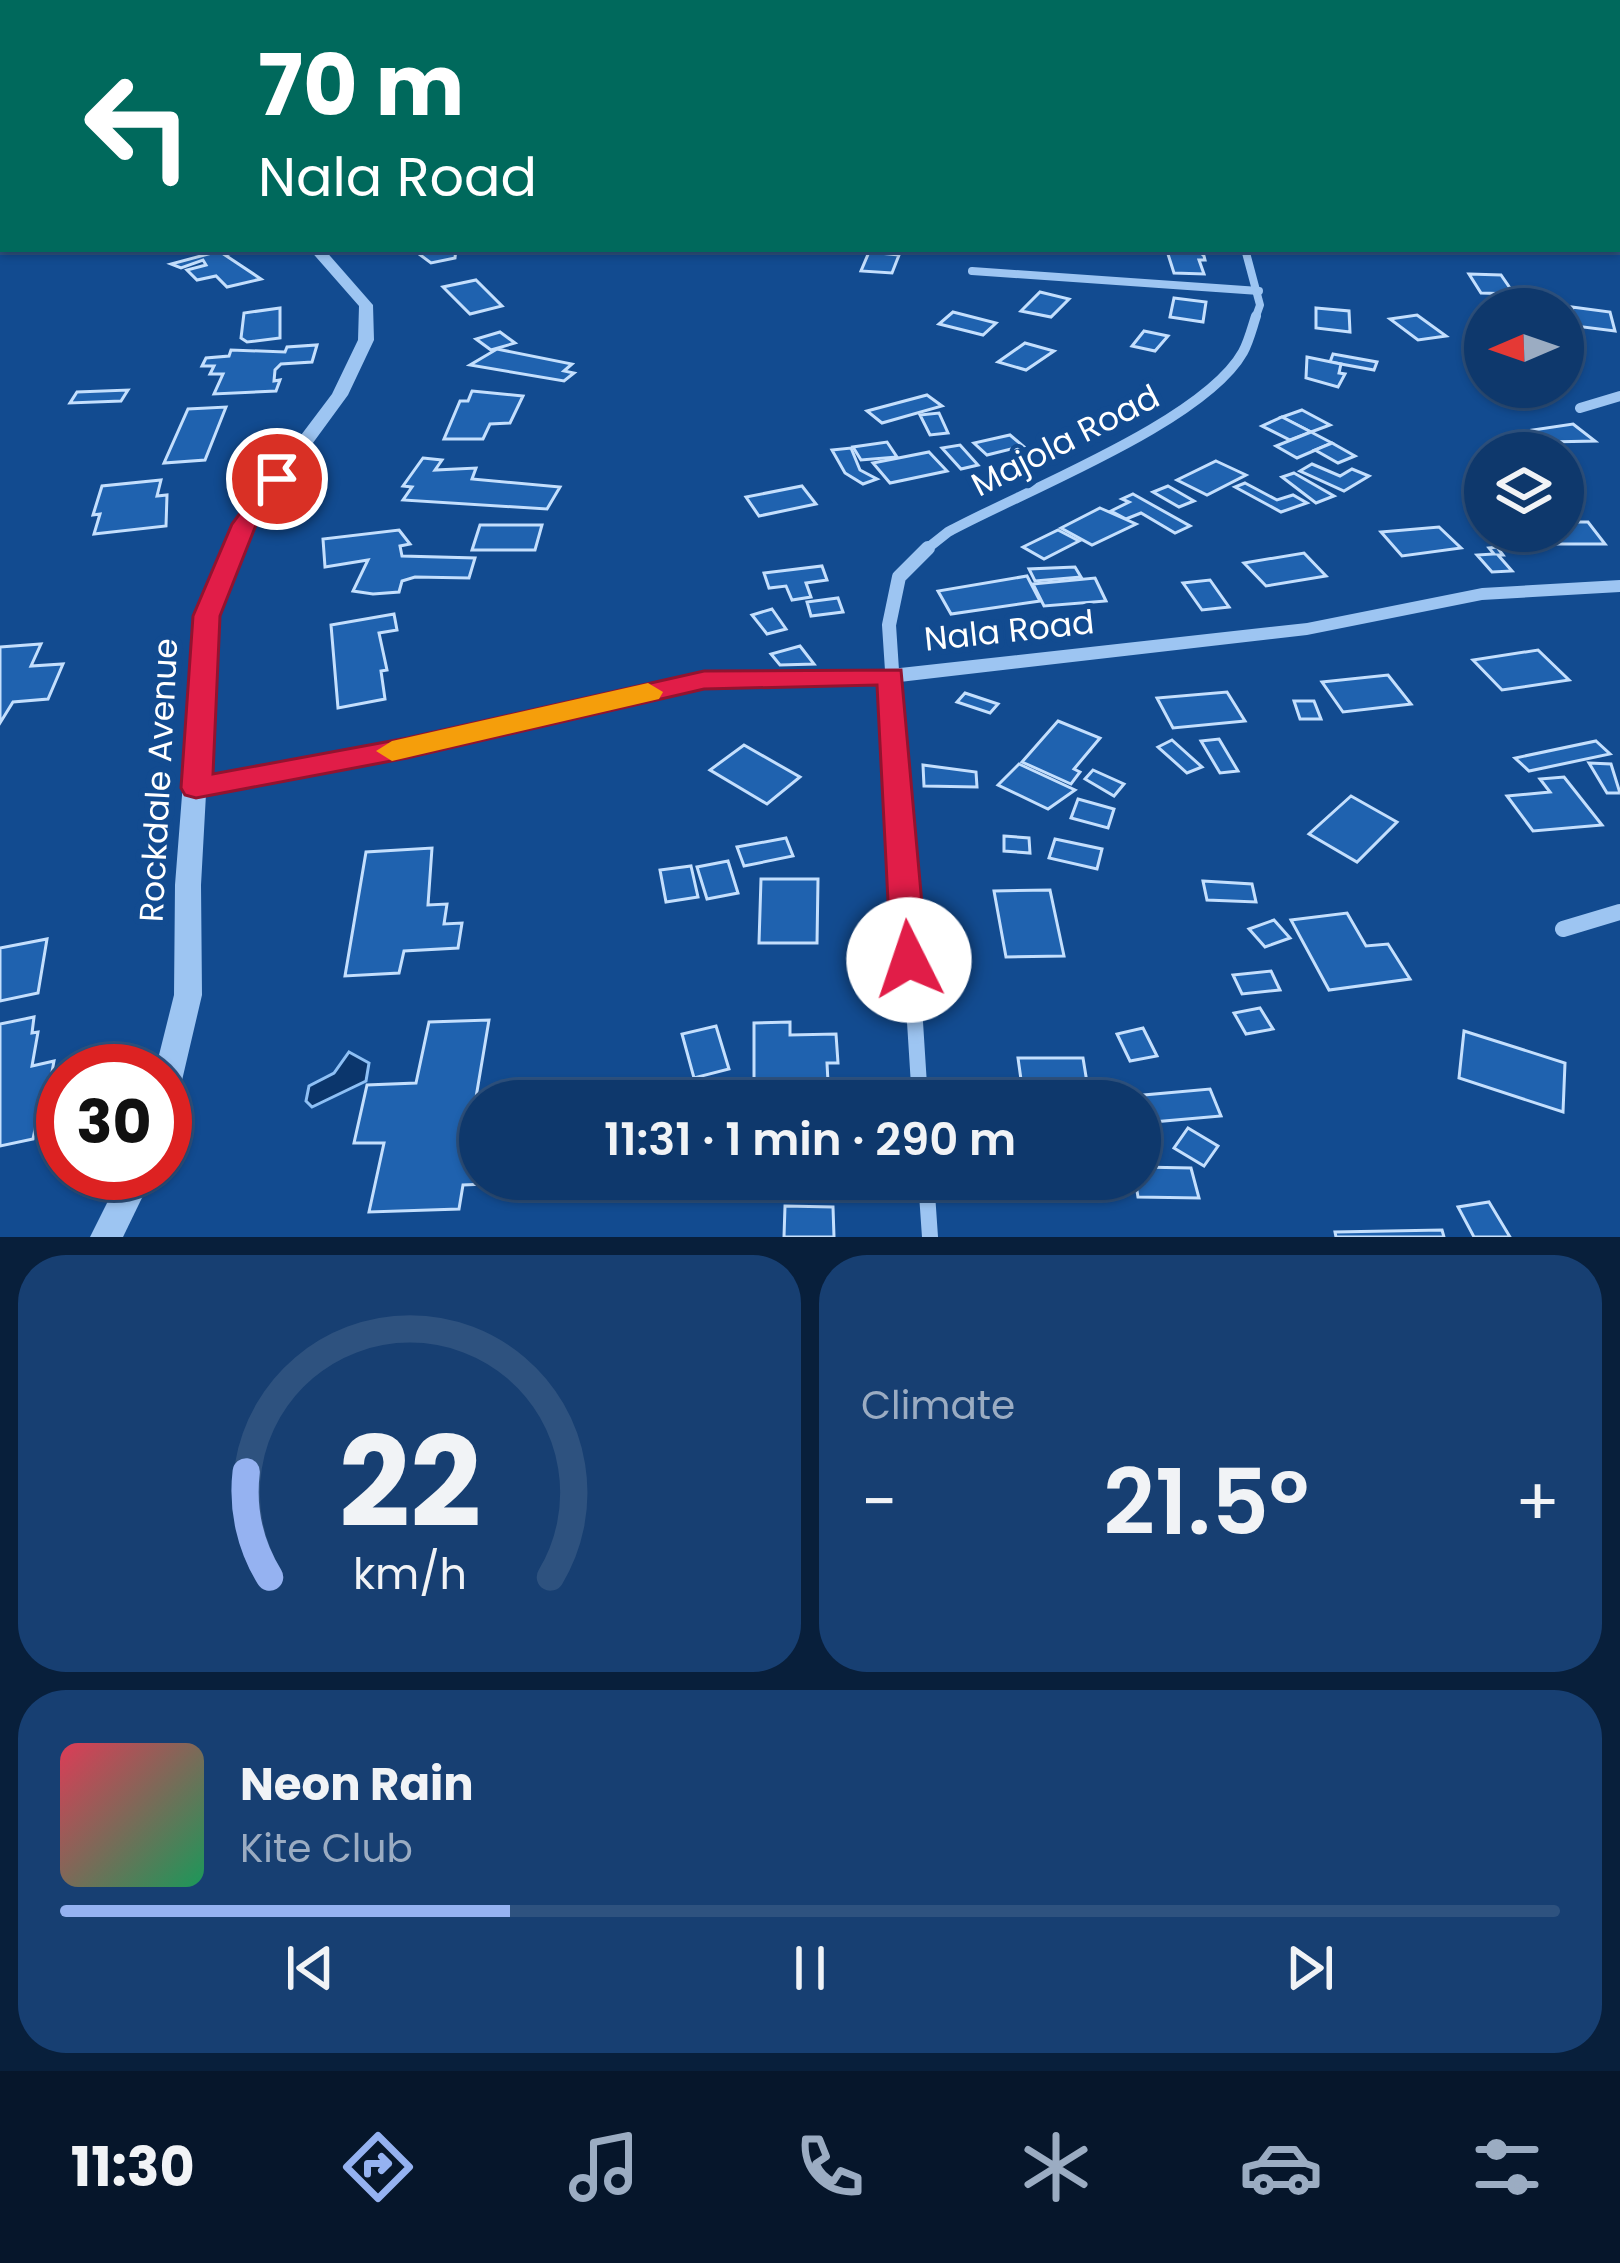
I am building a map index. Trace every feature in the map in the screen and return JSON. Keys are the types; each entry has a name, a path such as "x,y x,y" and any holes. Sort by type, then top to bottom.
{"street":[{"name":"Rockdale Avenue","path":"176,1044 188,995 205,630 214,589 244,524 324,422 366,340 366,305 319,252"},
{"path":"972,271 1259,291 1246,252"},
{"name":"Majola Road","path":"919,1080 891,676 891,603 908,564 965,522 1209,393 1246,352 1258,316 1259,291"},
{"path":"1584,407 1620,396"},
{"name":"Nala Road","path":"196,788 407,748 704,680 891,676 1307,629 1501,592 1620,586"},
{"path":"1563,929 1620,912"},
{"path":"106,1237 124,1200"},
{"path":"927,1200 930,1237"}],"water":[{"path":"349,1052 369,1063 366,1081 312,1107 306,1101 309,1086 334,1073"}],"building":[{"path":"231,252 225,255 261,279 227,287 216,276 197,280 187,270 206,265 203,260 181,268 171,264"},
{"path":"416,252 456,252 455,258 431,263"},
{"path":"869,252 899,255 892,273 861,271"},
{"path":"1167,252 1204,256 1205,260 1199,260 1204,274 1174,273"},
{"path":"1469,274 1501,275 1510,288 1478,288"},
{"path":"476,280 502,306 470,314 443,287"},
{"path":"1040,292 1069,299 1051,317 1021,311"},
{"path":"1174,298 1206,302 1203,322 1170,317"},
{"path":"280,308 280,338 247,342 241,338 244,313"},
{"path":"1316,308 1349,311 1350,332 1316,328"},
{"path":"1584,309 1610,312 1615,331 1584,327"},
{"path":"953,312 996,323 983,335 939,324"},
{"path":"1417,315 1446,336 1418,340 1390,319"},
{"path":"1144,331 1168,336 1155,351 1132,346"},
{"path":"500,332 515,343 491,350 476,339"},
{"path":"1025,343 1054,351 1026,370 998,362"},
{"path":"317,345 312,362 281,364 275,370 274,381 280,380 276,391 214,394 223,374 210,374 214,366 202,366 206,358 229,356 231,350 285,352 287,347"},
{"path":"497,349 572,364 564,371 574,373 564,381 470,365"},
{"path":"1333,354 1377,362 1374,370 1330,362"},
{"path":"1307,357 1341,364 1339,373 1345,374 1338,387 1306,378"},
{"path":"128,390 121,401 70,403 77,392"},
{"path":"472,391 523,396 510,423 490,424 483,439 444,439 460,401 468,401"},
{"path":"927,395 942,406 882,423 867,411"},
{"path":"226,407 205,460 164,463 188,409"},
{"path":"1302,410 1330,425 1311,432 1282,417"},
{"path":"939,413 948,433 930,435 920,415"},
{"path":"1282,417 1311,432 1290,440 1262,426"},
{"path":"1573,424 1583,432 1535,432"},
{"path":"1311,432 1332,443 1297,458 1276,446"},
{"path":"1010,435 1023,446 987,455 974,443"},
{"path":"887,442 897,457 861,460 853,447"},
{"path":"1332,443 1355,456 1338,463 1315,450"},
{"path":"960,445 978,465 961,469 942,448"},
{"path":"851,448 860,470 877,479 863,484 845,473 832,450"},
{"path":"929,452 947,471 890,483 873,463"},
{"path":"423,458 442,460 435,470 476,468 472,479 560,487 547,509 403,500 412,487 403,486"},
{"path":"1216,461 1246,475 1207,495 1177,480"},
{"path":"1312,464 1340,476 1352,469 1369,476 1344,491 1300,471"},
{"path":"1294,473 1334,496 1316,503 1282,477"},
{"path":"161,480 157,496 167,495 166,526 94,534 100,514 93,515 102,486"},
{"path":"1245,483 1277,500 1293,495 1307,503 1281,512 1235,487"},
{"path":"802,486 816,504 759,516 746,497"},
{"path":"1168,486 1194,501 1179,507 1153,492"},
{"path":"1133,494 1190,526 1175,533 1141,513 1126,519 1111,511 1129,502 1122,499"},
{"path":"1100,508 1136,524 1092,545 1061,528"},
{"path":"1584,522 1588,522 1605,544 1584,544"},
{"path":"480,525 542,525 535,550 472,550"},
{"path":"1439,527 1461,548 1402,556 1381,532"},
{"path":"399,530 410,544 400,546 402,556 475,558 469,578 415,577 402,581 399,592 373,594 353,591 368,560 325,567 323,539"},
{"path":"1058,530 1079,541 1044,559 1023,547"},
{"path":"1501,552 1503,555 1498,555 1512,571 1492,572 1477,555"},
{"path":"1304,553 1326,576 1266,586 1244,563"},
{"path":"822,566 827,580 806,583 811,597 792,600 786,586 769,588 764,573"},
{"path":"1075,567 1081,577 1035,581 1029,569"},
{"path":"1027,576 1040,601 951,614 938,591"},
{"path":"1095,578 1106,601 1044,606 1033,584"},
{"path":"1210,580 1229,607 1202,610 1183,583"},
{"path":"838,598 843,612 811,616 807,602"},
{"path":"772,609 786,629 767,634 752,615"},
{"path":"394,614 397,630 379,633 387,670 381,671 385,699 338,708 331,625"},
{"path":"41,644 31,666 63,664 48,699 13,702 0,723 0,647"},
{"path":"800,646 814,664 780,665 771,654"},
{"path":"1538,650 1569,680 1502,690 1473,660"},
{"path":"1388,675 1411,704 1343,712 1322,682"},
{"path":"1227,692 1245,721 1173,728 1157,698"},
{"path":"965,693 998,704 990,713 957,702"},
{"path":"1294,701 1314,701 1321,719 1300,719"},
{"path":"1058,721 1100,738 1074,769 1080,772 1071,784 1022,762"},
{"path":"1219,739 1238,771 1220,773 1201,741"},
{"path":"1172,740 1202,767 1187,773 1158,747"},
{"path":"1596,741 1610,754 1529,771 1515,758"},
{"path":"744,745 800,777 767,804 710,770"},
{"path":"1589,763 1611,764 1620,793 1607,793"},
{"path":"1019,764 1075,790 1048,809 998,785"},
{"path":"923,765 976,772 977,787 924,786"},
{"path":"1093,770 1124,784 1114,796 1085,779"},
{"path":"1564,777 1602,825 1533,831 1507,796 1550,792 1540,779"},
{"path":"1351,796 1397,822 1357,862 1309,834"},
{"path":"1078,799 1114,809 1108,828 1071,818"},
{"path":"1004,836 1029,838 1030,853 1004,851"},
{"path":"786,838 793,856 744,866 737,847"},
{"path":"1055,839 1102,849 1097,869 1049,858"},
{"path":"432,848 428,905 447,904 444,924 462,923 458,948 404,951 399,973 345,976 366,852"},
{"path":"728,861 738,893 707,899 697,867"},
{"path":"691,866 698,897 666,902 660,870"},
{"path":"761,879 818,879 817,943 759,943"},
{"path":"1203,881 1252,884 1256,902 1207,900"},
{"path":"1050,890 1064,956 1006,957 994,891"},
{"path":"1347,913 1366,946 1388,944 1410,979 1329,990 1291,920"},
{"path":"1274,920 1290,938 1265,947 1249,929"},
{"path":"47,939 38,993 0,1001 0,948"},
{"path":"1271,971 1280,990 1242,994 1233,975"},
{"path":"1260,1008 1273,1029 1246,1034 1234,1013"},
{"path":"34,1017 32,1033 38,1032 32,1066 36,1065 33,1139 0,1146 0,1024"},
{"path":"489,1020 479,1080 459,1080 459,1209 369,1212 384,1143 354,1143 367,1085 416,1083 429,1022"},
{"path":"790,1022 790,1035 836,1034 838,1063 827,1063 828,1080 754,1080 754,1023"},
{"path":"716,1026 729,1069 694,1078 682,1034"},
{"path":"1143,1028 1157,1056 1130,1061 1117,1034"},
{"path":"1464,1031 1565,1063 1563,1112 1459,1078"},
{"path":"1018,1058 1083,1058 1087,1080 1021,1080"},
{"path":"1210,1089 1221,1116 1161,1121 1161,1093"},
{"path":"1188,1128 1218,1146 1204,1166 1174,1148"},
{"path":"1161,1167 1191,1168 1199,1198 1161,1197"},
{"path":"1489,1202 1510,1237 1474,1237 1458,1207"},
{"path":"785,1206 833,1207 834,1237 784,1237"},
{"path":"1442,1230 1444,1237 1336,1237 1335,1232"}],"slow traffic":[{"path":"392,751 648,692"}],"route":[{"path":"277,479 244,524 206,616 196,788 407,748 704,680 891,676 909,960"}]}
